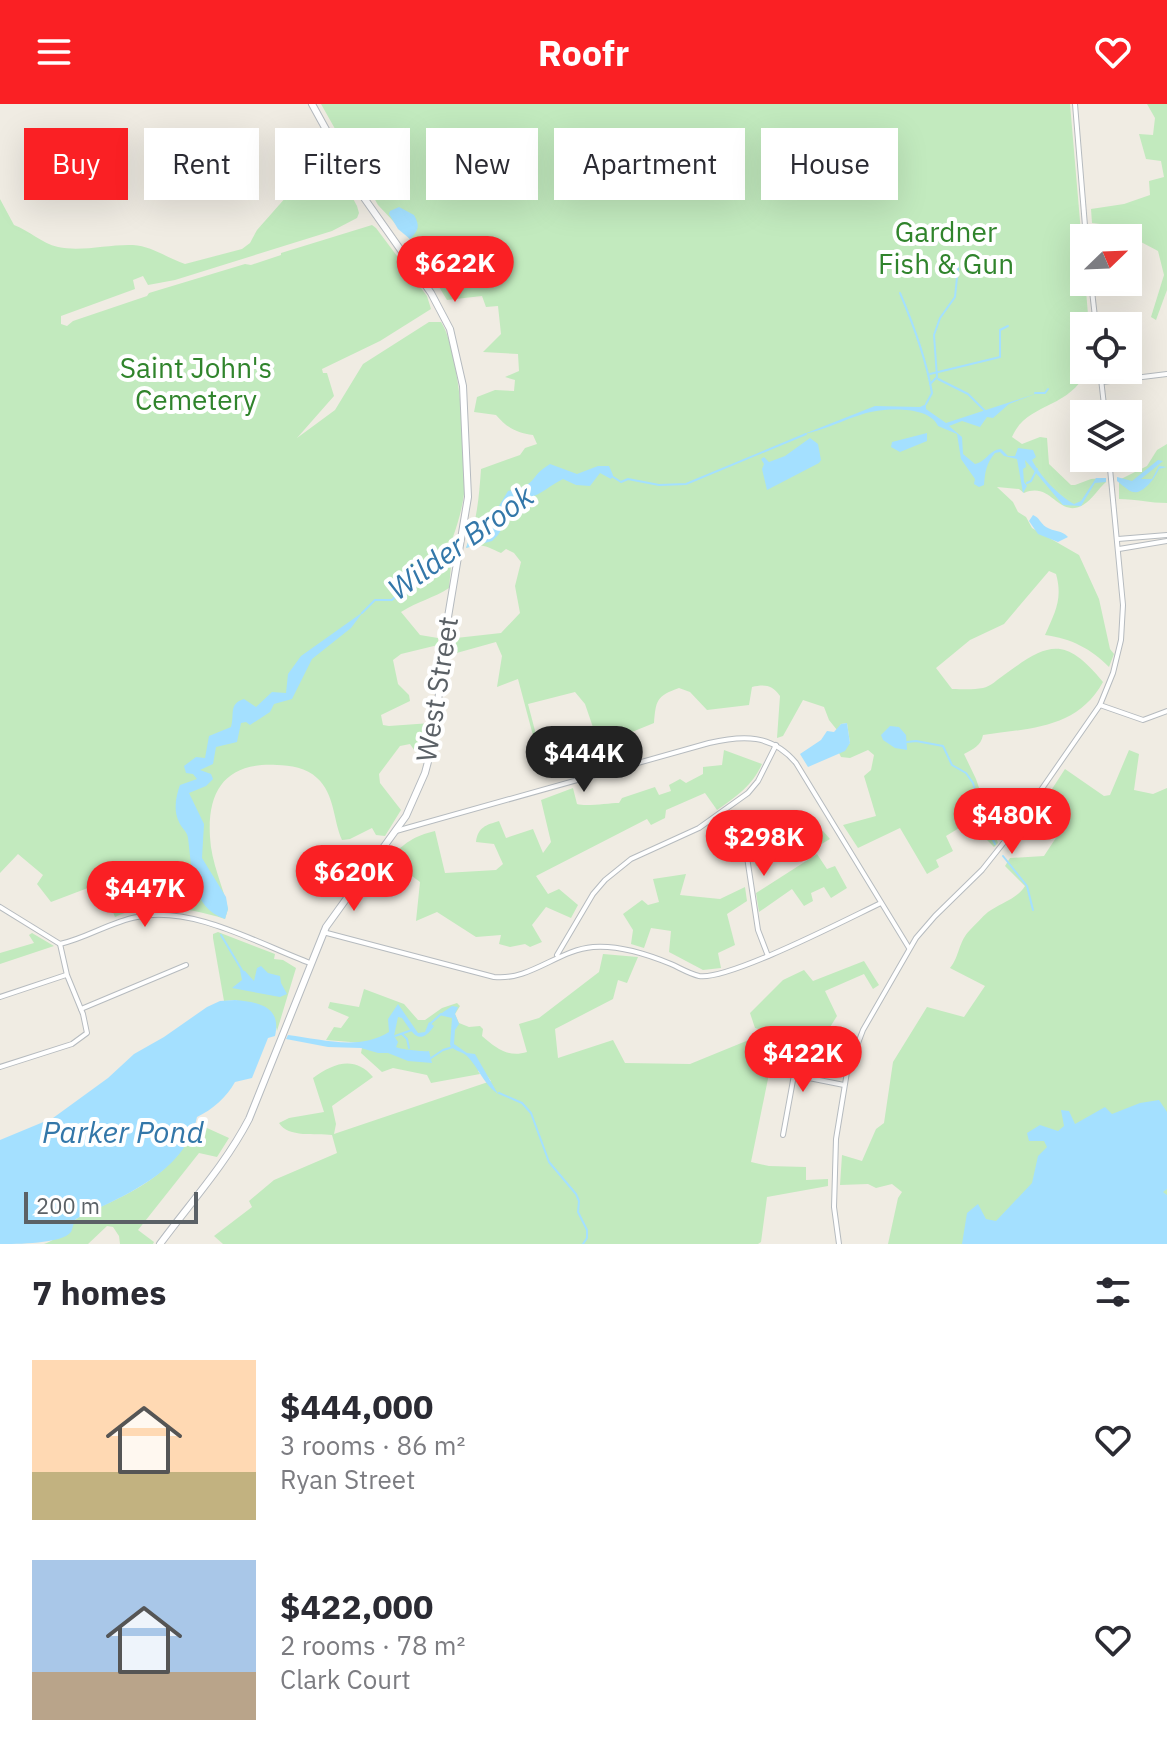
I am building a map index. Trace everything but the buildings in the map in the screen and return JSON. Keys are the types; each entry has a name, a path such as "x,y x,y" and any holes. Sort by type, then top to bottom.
{"main road":[{"name":"West Street","path":"160,1244 222,1166 249,1119 323,932 396,831 418,793 432,747 446,629 468,504 463,386 452,336 435,299 372,211 312,104"}],"street":[{"path":"1075,104 1085,224"},
{"path":"1142,377 1167,374"},
{"path":"839,1244 834,1220 834,1171 844,1085 863,1030 909,948 931,920 998,850 1100,705 1116,667 1123,605 1111,472"},
{"path":"1118,539 1167,538"},
{"path":"1119,549 1167,538"},
{"path":"1100,705 1138,719 1150,719 1167,711"},
{"path":"396,831 720,740 753,737 776,745 796,763 909,948"},
{"path":"555,957 593,894 611,874 633,858 699,828 748,793 758,781 776,745"},
{"path":"747,857 758,930 768,956"},
{"path":"323,932 500,978 527,972 555,957 587,948 613,948 648,956 706,976 768,956 882,903"},
{"path":"0,907 60,944 67,975 87,1030 83,1037 66,1046 0,1067"},
{"path":"60,944 133,917 168,915 209,924 310,963"},
{"path":"81,1009 186,965"},
{"path":"0,997 67,975"},
{"path":"783,1135 794,1075 844,1085"}],"green space":[{"name":"Gardner Fish & Gun","path":"321,104 1070,104 1080,224 1070,224 1070,296 1086,296 1088,312 1070,312 1070,384 1079,384 1059,400 1027,417 1012,437 1022,444 1040,437 1047,438 1049,464 1071,485 1091,479 1106,478 1106,482 1086,503 1074,508 1042,492 1024,493 1019,489 997,487 1026,517 1032,528 1079,555 1099,599 1110,649 1114,654 1109,667 1080,645 1045,635 1058,598 1056,574 1049,571 1004,624 970,640 936,668 952,689 979,689 991,685 1033,656 1056,649 1078,657 1103,682 1080,709 1066,718 1035,728 983,735 978,745 964,754 998,843 994,847 969,822 946,836 953,851 936,860 939,867 927,874 900,828 858,848 843,825 876,816 864,776 871,770 874,755 868,750 850,758 841,757 839,753 850,743 847,723 841,724 837,730 824,707 803,700 783,736 777,738 780,696 768,686 752,687 749,705 707,710 690,692 679,688 666,694 657,704 654,723 605,743 611,767 607,768 585,704 575,692 528,704 539,746 535,743 518,679 497,687 502,656 496,642 453,654 456,638 501,633 520,613 515,586 521,562 514,553 506,549 501,553 480,545 466,548 475,520 481,469 520,455 525,448 537,444 533,435 513,429 496,415 474,412 477,397 495,390 514,391 515,380 505,377 519,371 518,354 483,352 501,334 498,306 486,307 482,296 447,300 410,239 375,200 410,200 410,128 335,128"},
{"path":"1147,104 1167,104 1167,290 1156,320 1151,317 1164,275 1158,251 1142,243 1142,224 1092,223 1091,209 1124,204 1150,195 1149,181 1164,177 1161,161 1146,159 1139,134 1153,135 1155,118"},
{"name":"Saint John's Cemetery","path":"0,199 14,225 52,245 76,249 140,246 185,264 242,249 250,243 257,230 283,200 354,200 359,213 357,218 332,231 175,280 148,285 143,276 133,280 135,289 61,316 61,324 67,326 149,293 245,264 251,265 372,225 376,228 427,296 431,309 380,341 322,369 323,373 327,373 334,396 297,438 335,410 363,364 429,322 441,322 453,356 461,405 465,477 463,500 453,537 455,549 447,553 451,566 449,588 401,612 420,635 438,638 438,645 401,654 393,660 398,684 409,695 410,701 381,715 383,725 389,726 431,723 424,756 417,754 410,744 400,746 379,774 380,783 401,810 385,836 376,835 372,828 342,840 323,784 303,769 260,765 233,774 217,792 210,820 213,856 228,909 225,919 170,908 142,909 115,917 101,883 51,902 37,884 43,875 18,854 0,873"},
{"path":"1167,444 1167,503 1119,499 1119,480 1142,472 1157,450"},
{"path":"590,735 600,768 574,776 568,756 592,752 586,736"},
{"path":"724,750 762,764 749,785 717,810 705,793 666,810 665,818 651,825 647,819 536,876 548,894 559,889 578,905 571,918 546,907 532,925 542,942 530,947 525,944 510,947 499,944 501,935 476,937 437,912 416,921 420,882 389,859 410,841 435,831 445,873 496,870 503,864 494,844 476,842 487,825 499,821 506,838 533,829 543,853 551,842 541,800 573,788 577,804 581,805 619,803 622,798 655,787 659,795 671,791 669,785 680,779 686,783 703,774 703,767 722,765"},
{"path":"1129,750 1139,754 1134,790 1153,794 1167,788 1167,1244 888,1244 902,1192 892,1184 876,1188 868,1184 840,1185 842,1155 862,1161 876,1129 884,1123 893,1062 927,1007 964,1017 985,986 950,968 970,930 988,912 1013,898 1025,886 1005,866 1010,858 1044,856 1063,827 1039,809 1065,769 1104,796 1110,795"},
{"path":"732,813 756,823 772,815 794,843 823,831 830,839 808,852 756,866 752,849 743,852 722,820"},
{"path":"817,854 827,869 835,866 847,888 831,898 824,887 811,893 813,901 804,906 792,889 759,912 756,893"},
{"path":"686,874 680,895 720,899 745,887 747,901 727,914 735,945 718,953 721,968 703,970 669,952 671,931 651,928 644,948 631,944 633,930 623,914 642,900 648,905 659,902 653,879"},
{"path":"218,932 275,954 274,959 283,960 296,968 277,1031 273,1015 235,1000 224,1001 213,938 213,934"},
{"path":"32,933 54,946 0,964 0,953 34,943 29,935"},
{"path":"603,954 638,957 627,983 618,980 613,999 555,1029 558,1058 613,1040 625,1063 690,1064 768,1032 755,1028 750,1013 783,980 804,970 813,981 864,961 879,985 873,989 864,974 825,991 837,1016 817,1048 802,1054 798,1072 770,1069 751,1162 806,1167 806,1180 828,1179 828,1186 767,1197 761,1242 223,1244 214,1236 252,1207 249,1201 274,1180 337,1153 332,1135 296,1133 279,1123 289,1118 324,1112 313,1078 328,1068 351,1064 366,1070 373,1077 332,1106 336,1124 334,1134 491,1081 482,1069 478,1071 480,1074 431,1083 427,1075 393,1068 382,1072 361,1053 363,1043 326,1040 334,1027 341,1028 349,1017 328,1008 330,1002 359,1007 364,989 404,1004 418,1020 425,1020 442,1008 457,1003 460,1006 455,1014 459,1023 469,1027 480,1026 482,1036 497,1048 520,1054 527,1052 519,1024 539,1018 599,972"},
{"path":"196,1123 229,1138 217,1157 199,1153 138,1230 153,1244 120,1244 113,1227 107,1226 88,1244 44,1244 73,1221 151,1179 179,1151"}],"water":[{"path":"399,207 414,215 417,222 418,228 410,239 398,229 389,214"},
{"path":"1038,393 1009,404 993,418 987,417 980,427 962,421 949,426 962,437 963,454 975,464 1001,449 1008,456 1015,456 1018,448 1033,450 1036,457 1032,460 1040,472 1074,504 1081,501 1096,478 1106,478 1106,482 1095,483 1081,506 1063,505 1025,460 1024,482 1027,486 1023,493 1017,459 1004,456 1000,452 995,453 990,461 984,485 979,487 974,484 975,479 961,459 957,434 915,411 871,412 804,434 875,406 920,407 926,404 926,409 946,423"},
{"path":"927,433 927,441 900,452 891,447 892,442"},
{"path":"810,438 818,444 819,463 767,490 761,459 764,457 769,462 785,456"},
{"path":"1158,460 1163,461 1141,479 1152,479 1159,466 1167,467 1159,469 1151,482 1143,490 1132,492 1117,481 1117,477 1132,481"},
{"path":"550,464 577,474 598,466 609,466 613,475 611,479 600,473 590,486 576,485 563,479 528,498 525,505 512,512 492,541 466,548 477,534 479,523 496,511 508,491 529,483"},
{"path":"1033,515 1046,527 1068,537 1058,542 1038,534 1029,521"},
{"path":"363,612 351,628 312,659 292,699 274,704 270,712 250,725 241,723 237,742 216,747 213,764 200,770 211,774 213,779 206,786 189,793 204,824 202,858 226,897 228,909 225,919 214,914 205,906 195,886 187,836 176,813 180,785 197,779 193,774 186,773 184,766 196,757 205,758 209,736 231,727 233,710 239,701 244,699 256,707 272,692 286,693 288,674 301,656"},
{"path":"847,723 850,743 845,751 808,767 800,754 821,740 827,731 834,732 841,724"},
{"path":"890,726 899,727 906,735 907,750 895,748 883,740 881,735"},
{"path":"261,966 268,973 280,976 287,994 280,997 232,988 242,980 240,970 254,981 257,968"},
{"name":"Parker Pond","path":"220,1001 260,1004 271,1012 275,1018 275,1036 268,1038 252,1078 235,1082 219,1102 197,1117 180,1154 149,1181 76,1219 66,1236 38,1242 0,1244 0,1140 53,1118 108,1078 134,1054 207,1007"},
{"path":"398,1004 418,1033 425,1032 429,1022 434,1026 424,1036 416,1036 398,1017 394,1036 398,1042 396,1047 429,1051 432,1063 408,1061 361,1048 328,1047 286,1039 288,1035 352,1042 377,1038 389,1032 388,1019"},
{"path":"452,1006 458,1007 455,1014 459,1024 455,1030 454,1044 467,1053 475,1054 498,1094 467,1056 450,1045 452,1018 439,1015"},
{"path":"1159,1100 1167,1112 1167,1189 1163,1192 1167,1195 1167,1244 962,1244 967,1213 978,1204 986,1219 996,1221 1032,1183 1038,1156 1047,1147 1044,1141 1029,1141 1027,1133 1040,1125 1058,1131 1064,1126 1061,1110 1069,1111 1075,1124 1105,1107 1112,1114 1140,1103"}],"waterway":[{"path":"930,384 937,377 934,335 940,318 955,297 958,268"},
{"path":"900,293 919,342 929,380 932,393 926,404"},
{"path":"930,374 1000,357 1000,330 1008,326"},
{"path":"938,379 968,394 985,411"},
{"path":"1035,393 1045,393 1048,389"},
{"name":"Wilder Brook","path":"610,475 621,482 628,479 659,485 686,484 806,434"},
{"path":"1027,483 1037,469"},
{"name":"Wilder Brook","path":"362,613 375,600 392,600 444,552 457,547"},
{"path":"907,742 943,746 952,765 966,773 973,783 985,824 995,844"},
{"path":"1003,856 1027,886 1033,910"},
{"name":"Wilder Brook","path":"221,935 243,972"},
{"path":"431,1023 441,1014"},
{"path":"395,1036 412,1030"},
{"path":"402,1034 409,1048"},
{"path":"431,1058 453,1047"},
{"path":"499,1093 522,1103 531,1113 549,1162 579,1201 578,1212 587,1230 583,1244"}]}
